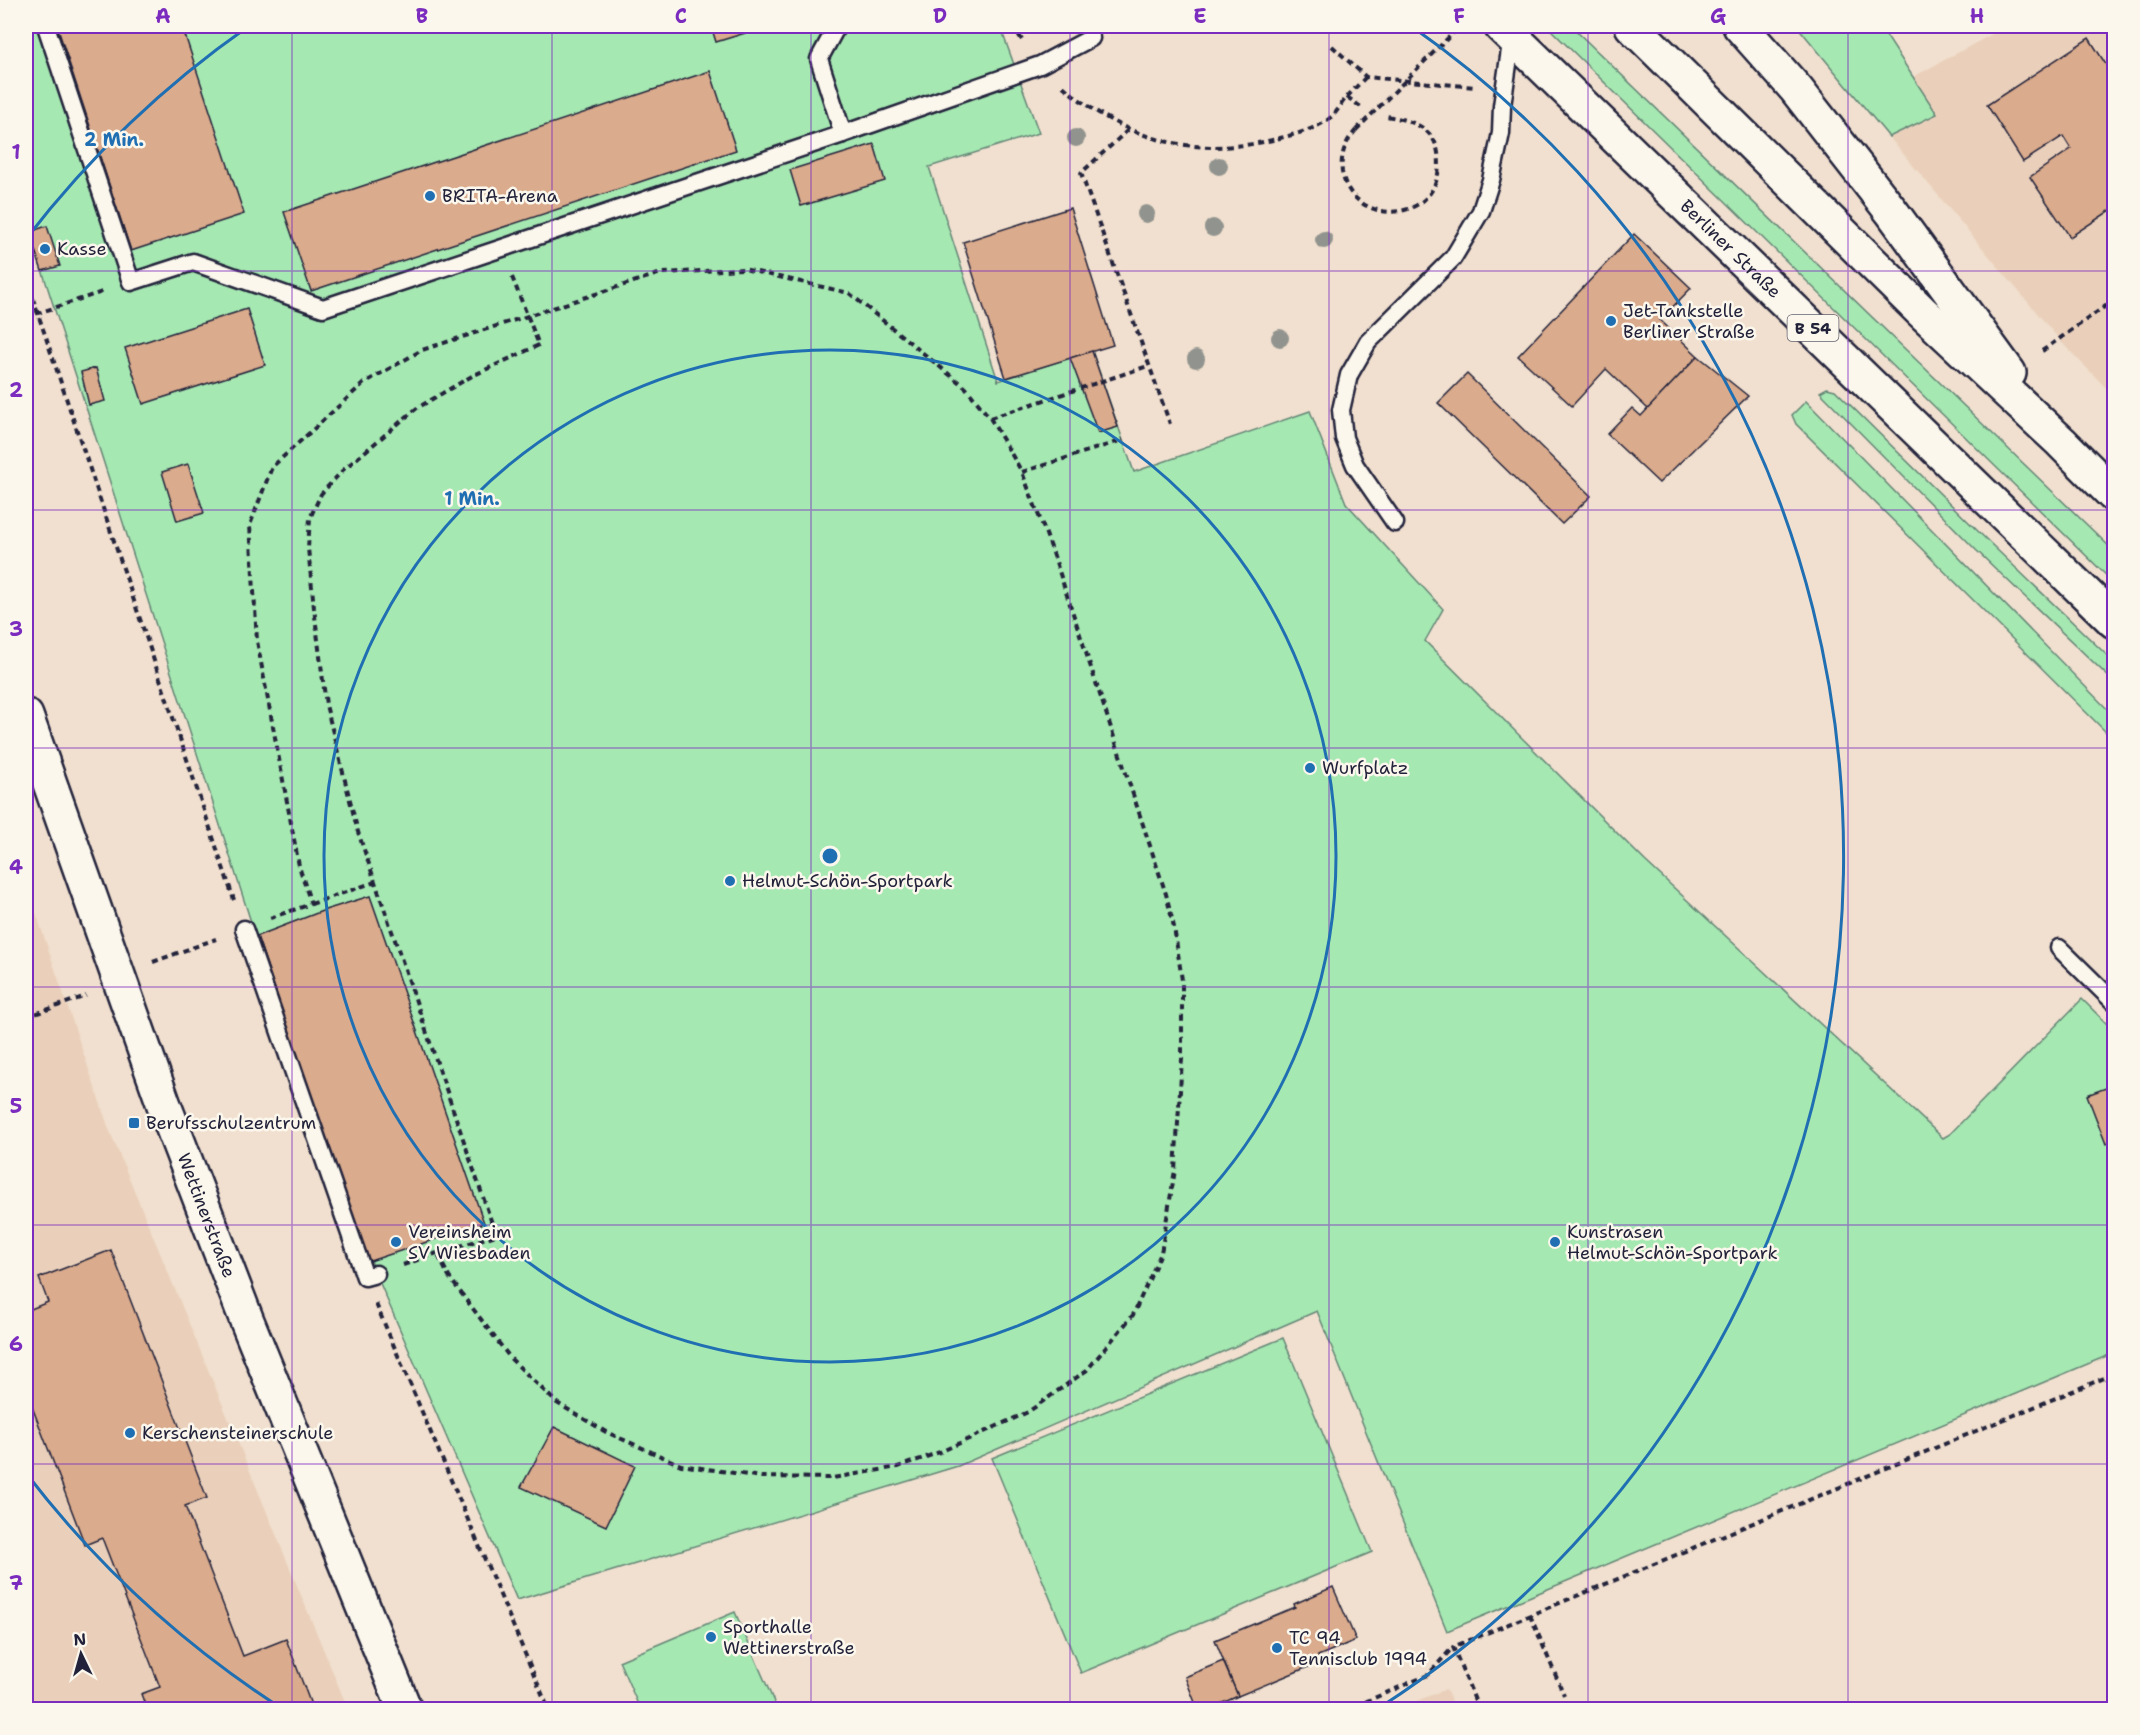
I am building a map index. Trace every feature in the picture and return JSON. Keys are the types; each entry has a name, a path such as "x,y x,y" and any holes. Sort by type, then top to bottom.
{"main road":[{"path":"1632,26 1921,311 2115,495"},
{"path":"1740,26 1796,89 1892,212 1961,309 2061,442"},
{"name":"Berliner Straße","path":"1507,30 2115,621"},
{"name":"Wettinerstraße","path":"26,716 164,1106 247,1321 405,1710"}],"lane":[{"path":"46,26 131,282 193,262 323,308 843,134 1040,65 1091,38"},
{"path":"837,26 819,59 843,134"},
{"path":"1395,524 1355,465 1344,438 1341,410 1349,375 1368,342 1453,258 1480,211 1491,180 1502,133 1507,30"},
{"path":"244,929 371,1276"},
{"path":"2060,948 2115,1002"}],"path":[{"path":"1013,26 1040,65 1075,96 1128,130 1164,142 1198,146 1267,142 1304,132 1330,118 1366,76"},
{"path":"1386,116 1415,122 1427,131 1437,148 1440,167 1436,186 1425,201 1406,210 1387,212 1370,208 1354,197 1344,183 1342,174 1341,164 1345,146 1356,130 1460,26"},
{"path":"1332,46 1366,76 1479,88"},
{"path":"1347,96 1364,109"},
{"path":"1128,130 1081,174 1170,424"},
{"path":"311,904 299,866 257,641 250,525 272,467 364,382 422,350 527,316 661,273 744,269 849,293 966,388 990,418 1022,472 1052,550 1166,894 1174,927 1182,980 1182,1059 1175,1170 1161,1253 1134,1315 1087,1370 1028,1412 940,1452 898,1467 832,1478 762,1477 681,1465 606,1432 557,1403 511,1359 449,1277 436,1253 496,1235 358,832 326,705 314,608 309,518 321,494 343,470 417,408 472,376 539,345 527,316 501,248"},
{"path":"26,278 244,929"},
{"path":"2041,351 2115,300"},
{"path":"26,317 70,302"},
{"path":"990,418 1148,366"},
{"path":"1022,472 1123,440"},
{"path":"173,954 375,882"},
{"path":"26,1017 121,984"},
{"path":"371,1276 549,1710"},
{"path":"1346,1710 1428,1676 1453,1647 2115,1374"},
{"path":"1530,1615 1563,1695"},
{"path":"1453,1647 1479,1710"}],"shaded area":[{"path":"2007,26 2114,26 2114,396 2063,344 1889,137 1937,114 1913,77"},
{"name":"Kerschensteinerschule","path":"26,883 109,1129 348,1709 26,1709"},
{"path":"1446,1689 1455,1709 1397,1709"}],"green space":[{"name":"Helmut-Schön-Sportpark","path":"26,26 1000,26 1039,133 929,167 998,381 1092,351 1134,472 1310,411 1346,503 1443,609 1425,641 1645,861 1943,1138 1950,1134 2082,999 2114,1031 2114,1353 1447,1631 1317,1311 958,1466 517,1600 376,1274 252,925 26,220"},
{"path":"1547,26 1571,26 2114,551 2114,583"},
{"path":"1797,26 1880,26 1937,114 1889,137"},
{"path":"1827,388 1835,390 2114,662 2114,682 1976,550 1820,392"},
{"path":"1806,401 2114,716 2114,740 1796,424 1792,415"},
{"path":"1283,1338 1372,1552 1081,1673 992,1458"},
{"name":"Sporthalle Wettinerstraße","path":"735,1612 777,1709 640,1709 619,1661"}],"building":[{"path":"57,26 182,26 244,214 131,251"},
{"path":"711,26 768,26 716,42"},
{"path":"2089,38 2114,77 2114,208 2070,237 2030,177 2071,149 2063,136 2023,162 1987,105"},
{"path":"710,71 736,150 311,291 284,212"},
{"path":"874,144 885,181 801,206 790,170"},
{"path":"1070,208 1113,345 1006,378 963,242"},
{"name":"Kasse","path":"47,226 60,266 42,271 29,232"},
{"path":"1634,234 1691,288 1660,320 1698,356 1648,409 1606,369 1572,406 1518,356"},
{"path":"247,309 265,365 143,404 125,348"},
{"path":"1092,351 1118,427 1098,433 1070,358"},
{"path":"1698,356 1748,396 1659,483 1607,434 1632,408 1641,416"},
{"path":"96,368 105,401 89,405 81,372"},
{"path":"1467,374 1591,496 1562,524 1438,403"},
{"path":"188,464 204,513 177,521 162,472"},
{"path":"370,896 484,1223 367,1262 257,936 325,910"},
{"path":"2114,1085 2114,1141 2106,1144 2087,1095"},
{"path":"111,1250 207,1498 185,1506 243,1656 286,1639 313,1710 147,1710 141,1694 160,1687 102,1538 85,1545 26,1391 26,1311 48,1302 39,1278"},
{"path":"554,1427 635,1466 606,1526 521,1487"},
{"name":"TC 94 Tennisclub 1994","path":"1333,1587 1356,1640 1318,1656 1320,1662 1238,1696 1215,1640 1295,1607 1294,1604"},
{"path":"1223,1661 1238,1696 1207,1710 1198,1710 1185,1677"},
{"path":"26,1688 33,1710 26,1710"}],"place":[{"name":"BRITA-Arena","path":"430,196"},
{"name":"Kasse","path":"45,249"},
{"name":"Jet-Tankstelle Berliner Straße","path":"1611,321"},
{"name":"Wurfplatz","path":"1310,768"},
{"name":"Helmut-Schön-Sportpark","path":"730,881"},
{"name":"Berufsschulzentrum","path":"134,1123"},
{"name":"Vereinsheim SV Wiesbaden","path":"396,1242"},
{"name":"Kunstrasen Helmut-Schön-Sportpark","path":"1555,1242"},
{"name":"Kerschensteinerschule","path":"130,1433"},
{"name":"Sporthalle Wettinerstraße","path":"711,1637"},
{"name":"TC 94 Tennisclub 1994","path":"1277,1648"}]}
